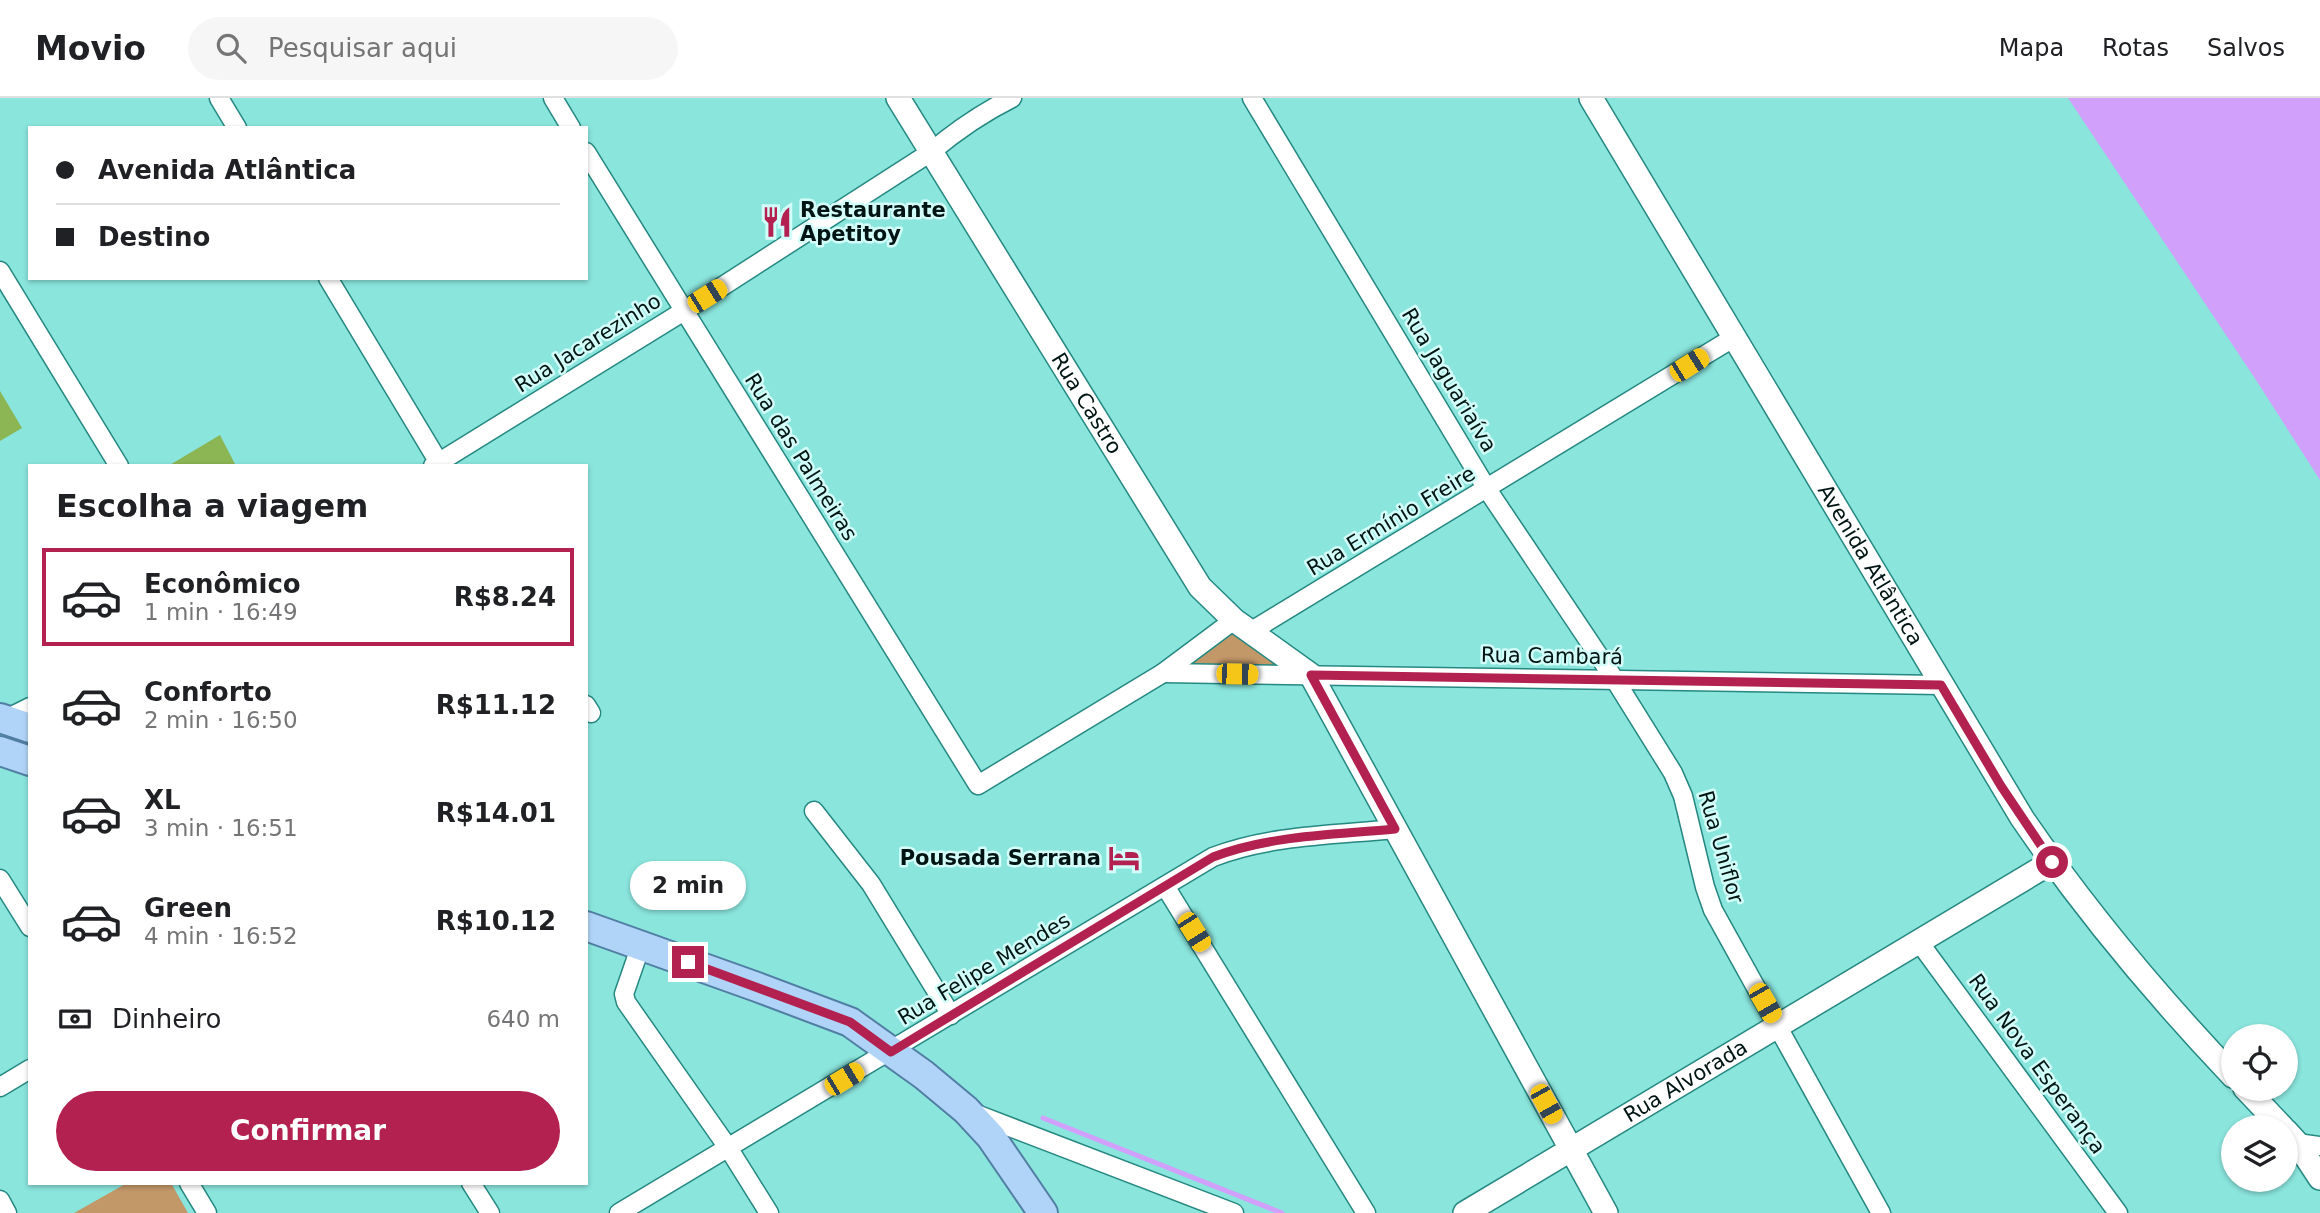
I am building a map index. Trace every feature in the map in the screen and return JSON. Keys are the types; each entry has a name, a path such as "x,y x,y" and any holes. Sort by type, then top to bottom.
{"main road":[{"path":"0,751 28,760"},
{"path":"588,927 850,1022 924,1075 966,1110 991,1137 1043,1213"}],"street":[{"path":"219,98 236,126"},
{"path":"553,98 570,126"},
{"name":"Rua Castro","path":"898,98 1200,587 1242,626 1311,675"},
{"name":"Rua Jacarezinho","path":"438,464 684,311 931,152 958,129 1012,98"},
{"name":"Rua Jaguariaíva","path":"1252,98 1487,489 1615,680"},
{"name":"Avenida Atlântica","path":"1591,98 1997,780 2052,862 2157,992 2221,1063"},
{"name":"Rua das Palmeiras","path":"588,155 978,785"},
{"path":"0,271 118,464"},
{"path":"329,280 438,464"},
{"name":"Rua Ermínio Freire","path":"978,785 1242,626 1487,489 1733,338"},
{"name":"Rua Cambará","path":"1163,673 1941,685"},
{"path":"1311,675 1606,1213"},
{"name":"Rua Uniflor","path":"1615,680 1673,773 1684,796 1713,910 1881,1213"},
{"path":"814,811 871,884 951,1015"},
{"name":"Rua Felipe Mendes","path":"619,1213 1213,857 1240,847 1265,842 1395,829"},
{"name":"Rua Alvorada","path":"1465,1213 2052,862"},
{"path":"0,879 28,924"},
{"path":"1165,886 1366,1213"},
{"name":"Rua Nova Esperança","path":"1919,942 2118,1213"},
{"path":"641,945 624,994 626,1002 729,1149 769,1213"},
{"path":"0,1087 28,1070"},
{"path":"2259,1101 2273,1115"},
{"path":"966,1110 1234,1213"},
{"path":"2298,1140 2320,1178"},
{"path":"190,1185 207,1213"},
{"path":"472,1185 490,1213"},
{"path":"0,1200 7,1213"}],"shaded area":[{"path":"2068,98 2320,98 2320,480 2256,380"},
{"path":"1234,631 1283,667 1190,663"},
{"path":"123,1185 172,1185 188,1213 74,1213"}],"building":[{"path":"0,391 22,428 0,441"},
{"path":"220,435 235,464 171,464"}],"waterway":[{"path":"1043,1118 1282,1213"}],"place":[{"name":"Restaurante Apetitoy","path":"777,222"},
{"name":"Pousada Serrana","path":"1124,858"}],"route":[{"path":"688,962 850,1022 891,1052 1213,857 1240,847 1265,842 1395,829 1311,675 1941,685 2001,786 2052,862"}]}
